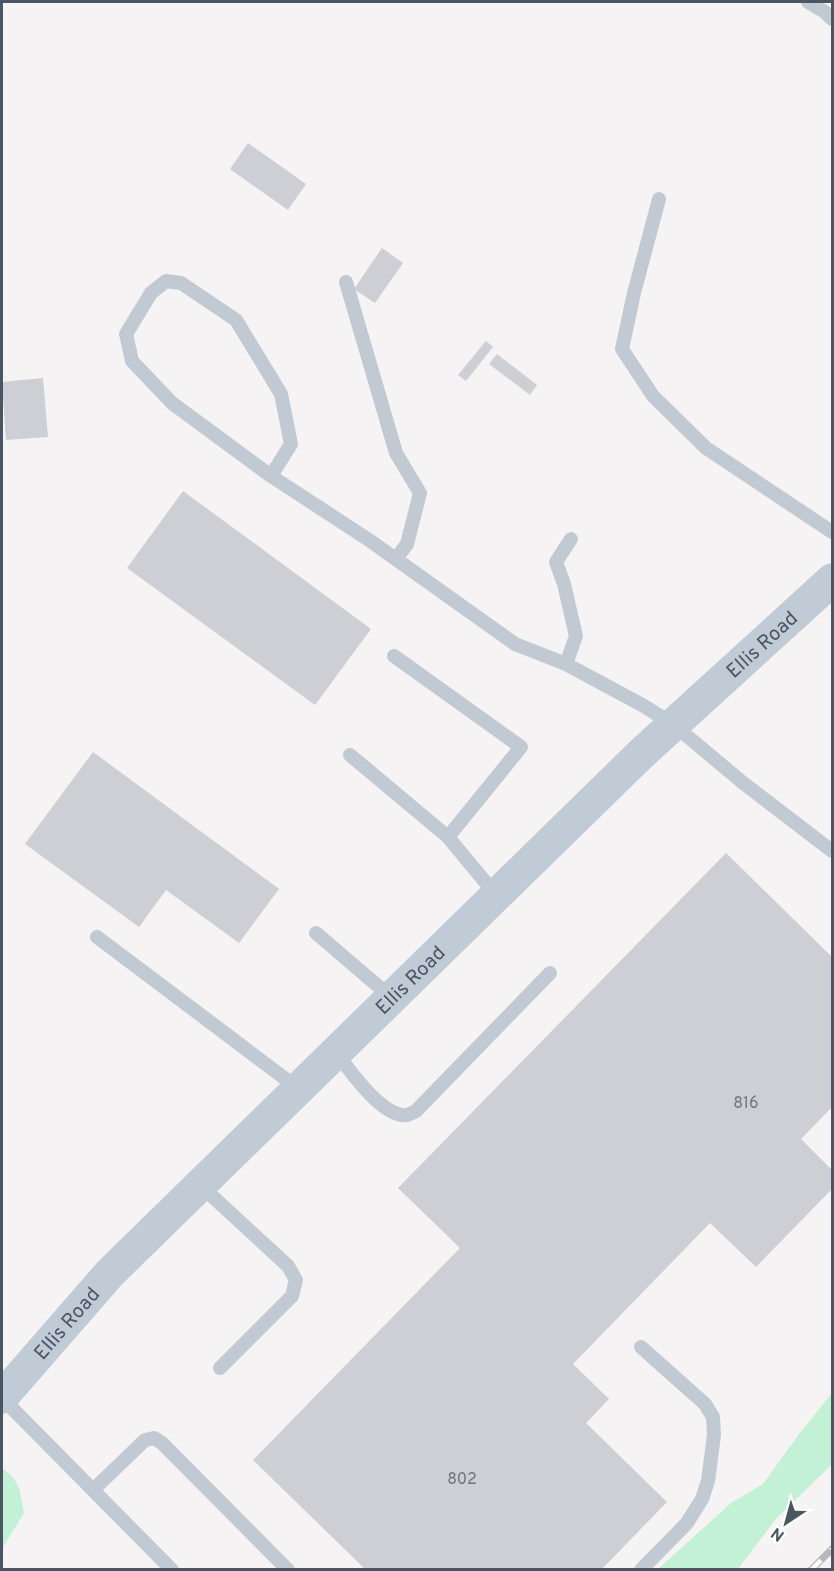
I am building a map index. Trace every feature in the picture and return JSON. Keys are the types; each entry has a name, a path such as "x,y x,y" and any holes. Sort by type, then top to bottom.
{"main road":[{"name":"Ellis Road","path":"2,1397 110,1273 641,754 832,580"}],"lane":[{"path":"808,2 832,19"},
{"path":"660,199 634,294 622,349 652,396 706,448 832,532"},
{"path":"271,476 291,444 281,394 237,320 182,283 166,281 151,293 126,334 132,361 172,403 271,476 396,559 515,644 566,664 674,725 742,782 832,851"},
{"path":"346,282 396,453 420,493 407,544 396,559"},
{"path":"566,664 576,636 564,584 556,562 571,539"},
{"path":"394,656 521,747 448,837"},
{"path":"350,755 448,837 496,896"},
{"path":"316,933 392,998"},
{"path":"97,937 299,1089"},
{"path":"336,1053 375,1101 399,1114 408,1115 416,1111 550,974"},
{"path":"200,1185 288,1266 296,1280 292,1296 220,1368"},
{"path":"641,1347 705,1404 713,1417 714,1435 708,1481 702,1499 687,1523 641,1569"},
{"path":"2,1397 172,1569"},
{"path":"93,1491 145,1440 154,1438 162,1443 288,1569"}],"green space":[{"path":"832,1393 832,1464 775,1520 738,1569 658,1569 731,1503 763,1484"},
{"path":"2,1469 8,1472 16,1482 24,1513 2,1549"}],"building":[{"path":"248,143 306,184 288,210 230,169"},
{"path":"382,248 403,263 375,303 354,289"},
{"path":"486,341 493,347 466,381 458,375"},
{"path":"497,354 537,385 530,395 489,364"},
{"path":"43,378 48,437 6,440 2,382"},
{"path":"183,491 371,629 315,705 127,568"},
{"path":"93,752 279,889 239,943 166,890 139,927 25,844"},
{"path":"726,853 832,957 832,1107 801,1139 832,1170 832,1189 756,1267 710,1223 573,1364 609,1399 586,1423 667,1502 601,1570 366,1570 253,1460 460,1248 398,1188"}],"railway":[{"path":"811,1570 832,1549"}]}
